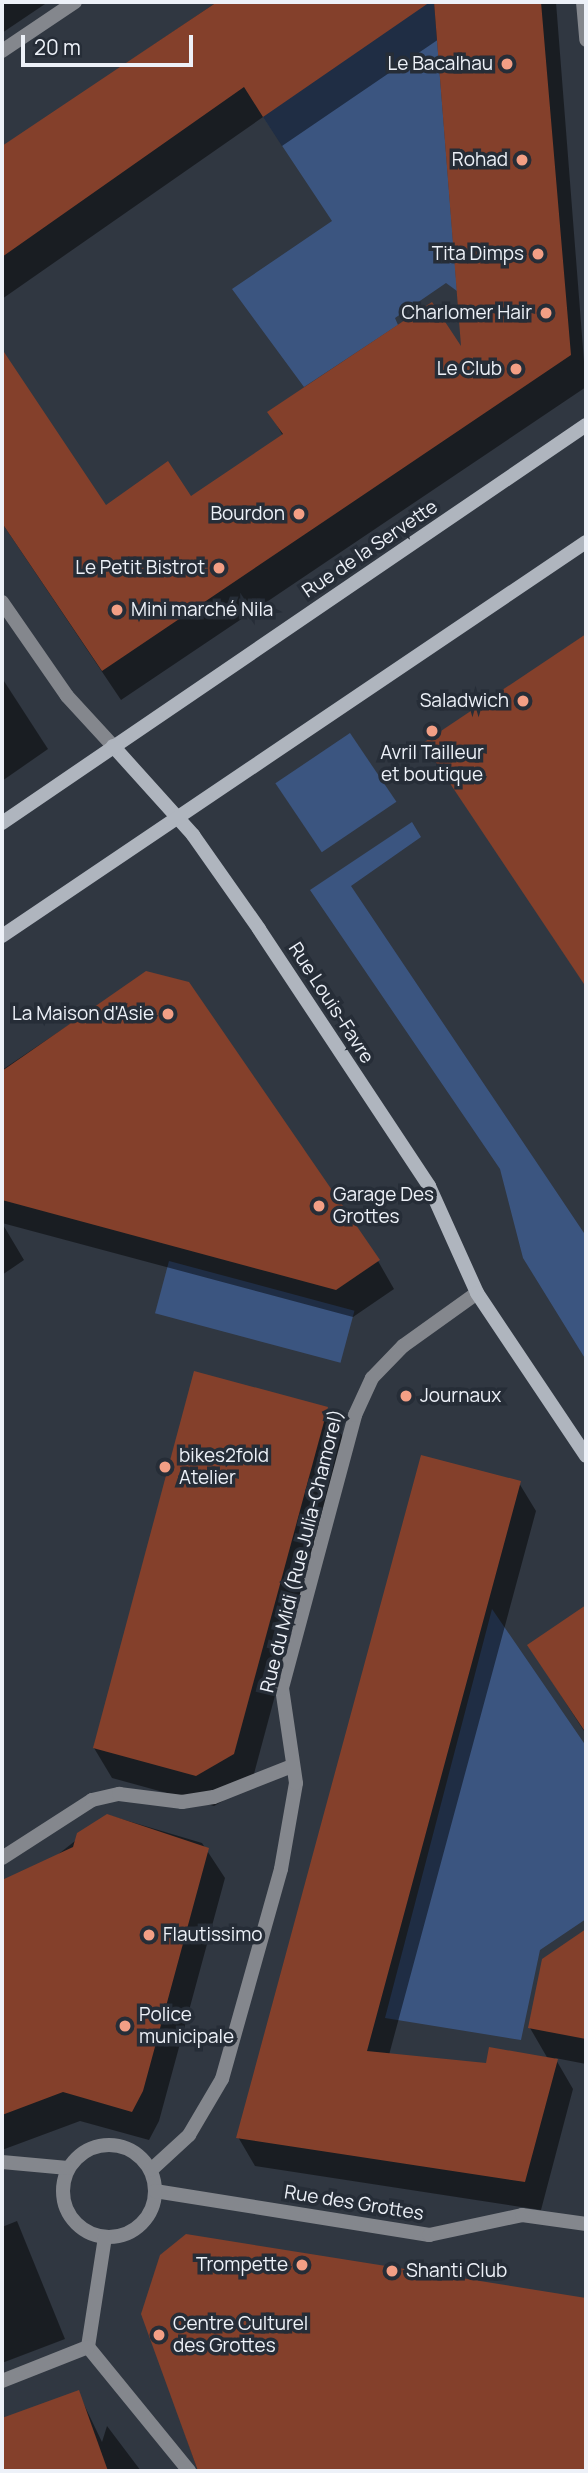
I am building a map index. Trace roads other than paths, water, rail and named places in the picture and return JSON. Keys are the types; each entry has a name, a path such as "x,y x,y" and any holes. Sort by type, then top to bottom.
{"main road":[{"name":"Rue de la Servette","path":"2,823 586,425"},
{"path":"2,936 586,542"},
{"name":"Rue Louis-Favre","path":"113,746 178,818 429,1186 477,1293 584,1449"}],"street":[{"path":"2,51 75,2"},
{"path":"583,2 586,40"},
{"name":"Rue Louis-Favre","path":"2,602 75,707 113,746"},
{"name":"Rue du Midi (Rue Julia-Chamorel)","path":"151,2171 189,2135 222,2079 289,1840 292,1766 282,1688 355,1415 372,1378 403,1346 477,1293"},
{"path":"2,1858 92,1800 119,1794 183,1802 214,1797 292,1766"},
{"path":"111,2144 134,2151 151,2171 155,2191 140,2225 105,2237 73,2220 63,2186 68,2168 86,2150 111,2144"},
{"path":"2,2162 68,2168"},
{"name":"Rue des Grottes","path":"155,2191 429,2235 522,2215 586,2224"},
{"path":"105,2237 88,2347 189,2471"},
{"path":"2,2381 88,2347"}],"place":[{"name":"Le Bacalhau","path":"507,64"},
{"name":"Rohad","path":"522,160"},
{"name":"Tita Dimps","path":"538,254"},
{"name":"Charlomer Hair","path":"546,313"},
{"name":"Le Club","path":"516,369"},
{"name":"Bourdon","path":"299,514"},
{"name":"Le Petit Bistrot","path":"219,568"},
{"name":"Mini marché Nila","path":"117,610"},
{"name":"Saladwich","path":"523,701"},
{"name":"Avril Tailleur et boutique","path":"432,731"},
{"name":"La Maison d'Asie","path":"168,1014"},
{"name":"Garage Des Grottes","path":"319,1206"},
{"name":"Journaux","path":"406,1396"},
{"name":"bikes2fold Atelier","path":"165,1467"},
{"name":"Flautissimo","path":"149,1935"},
{"name":"Police municipale","path":"125,2026"},
{"name":"Trompette","path":"302,2265"},
{"name":"Shanti Club","path":"392,2271"},
{"name":"Centre Culturel des Grottes","path":"159,2335"}]}
